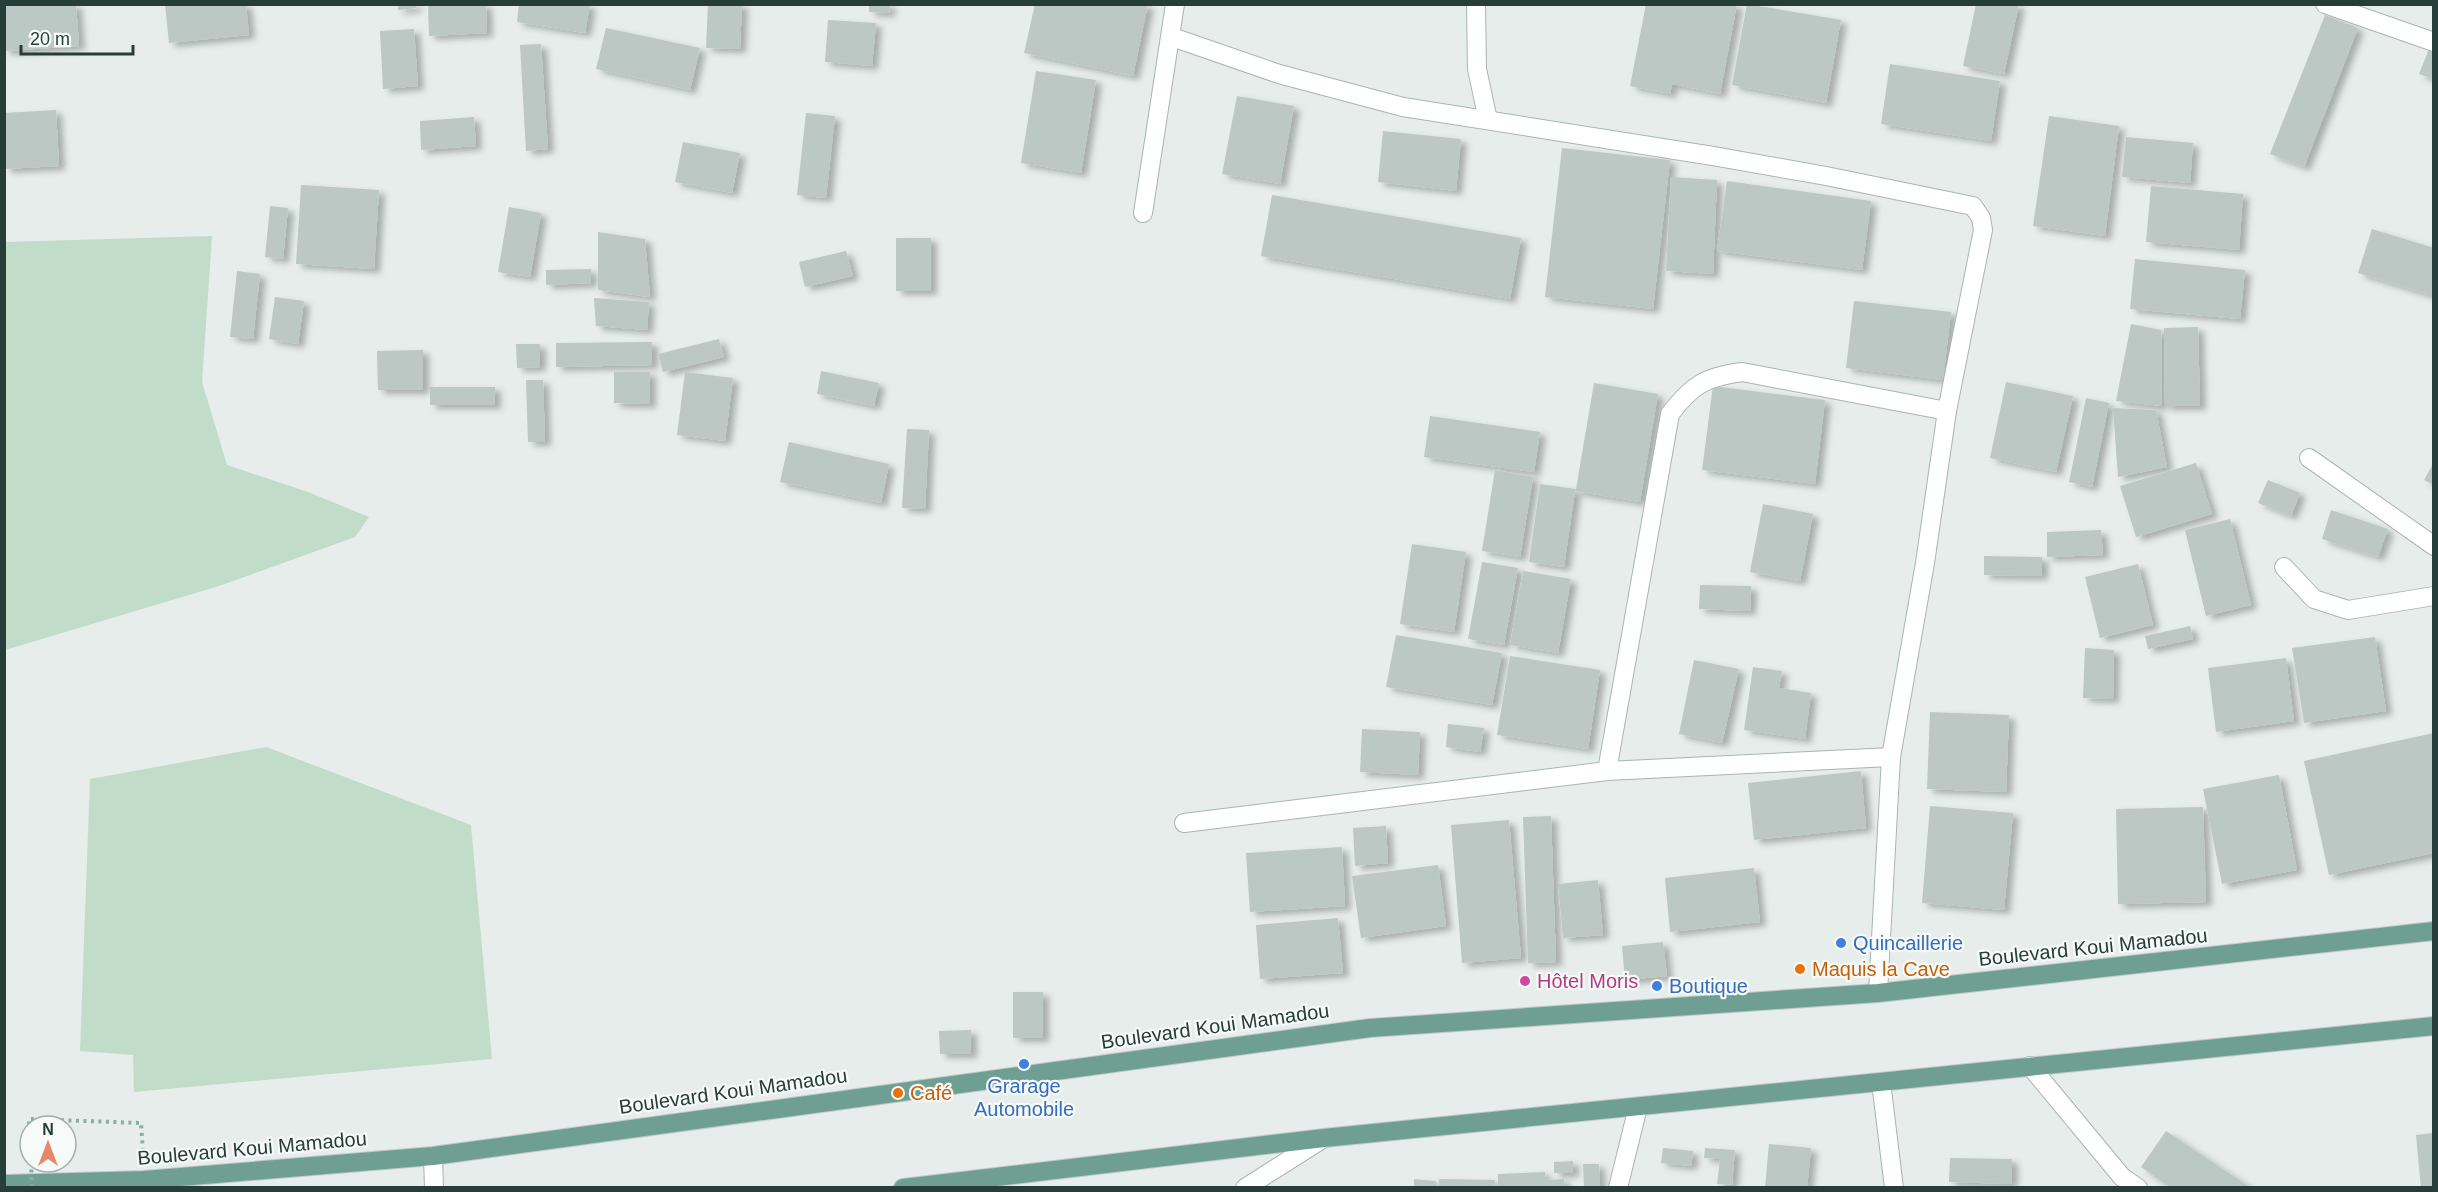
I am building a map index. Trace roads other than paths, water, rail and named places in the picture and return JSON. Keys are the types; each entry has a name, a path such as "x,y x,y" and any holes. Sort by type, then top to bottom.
{"main road":[{"name":"Boulevard Koui Mamadou","path":"4,1184 144,1180 433,1156 1370,1028 1878,993 2433,932"},
{"path":"903,1188 1324,1138 2433,1026"}],"street":[{"path":"1143,213 1172,37 1175,4"},
{"path":"1476,4 1477,69 1488,120"},
{"path":"2325,4 2433,42"},
{"path":"1172,37 1290,77 1403,106 1803,172 1973,206 1981,218 1983,230 1947,411 1925,563 1891,757 1878,993"},
{"path":"1607,771 1670,414 1686,393 1701,382 1721,375 1742,372 1947,411"},
{"path":"2309,458 2433,546"},
{"path":"2284,567 2314,599 2348,610 2433,596"},
{"path":"1184,823 1607,771 1891,757"},
{"path":"2030,1066 2122,1177 2138,1188"},
{"path":"1881,1082 1894,1188"},
{"path":"1618,1188 1638,1107"},
{"path":"1245,1188 1324,1138"},
{"path":"433,1156 434,1188"}],"place":[{"name":"Quincaillerie","path":"1841,943"},
{"name":"Maquis la Cave","path":"1800,969"},
{"name":"Hôtel Moris","path":"1525,981"},
{"name":"Boutique","path":"1657,986"},
{"name":"Grarage Automobile","path":"1024,1064"},
{"name":"Café","path":"898,1093"}]}
